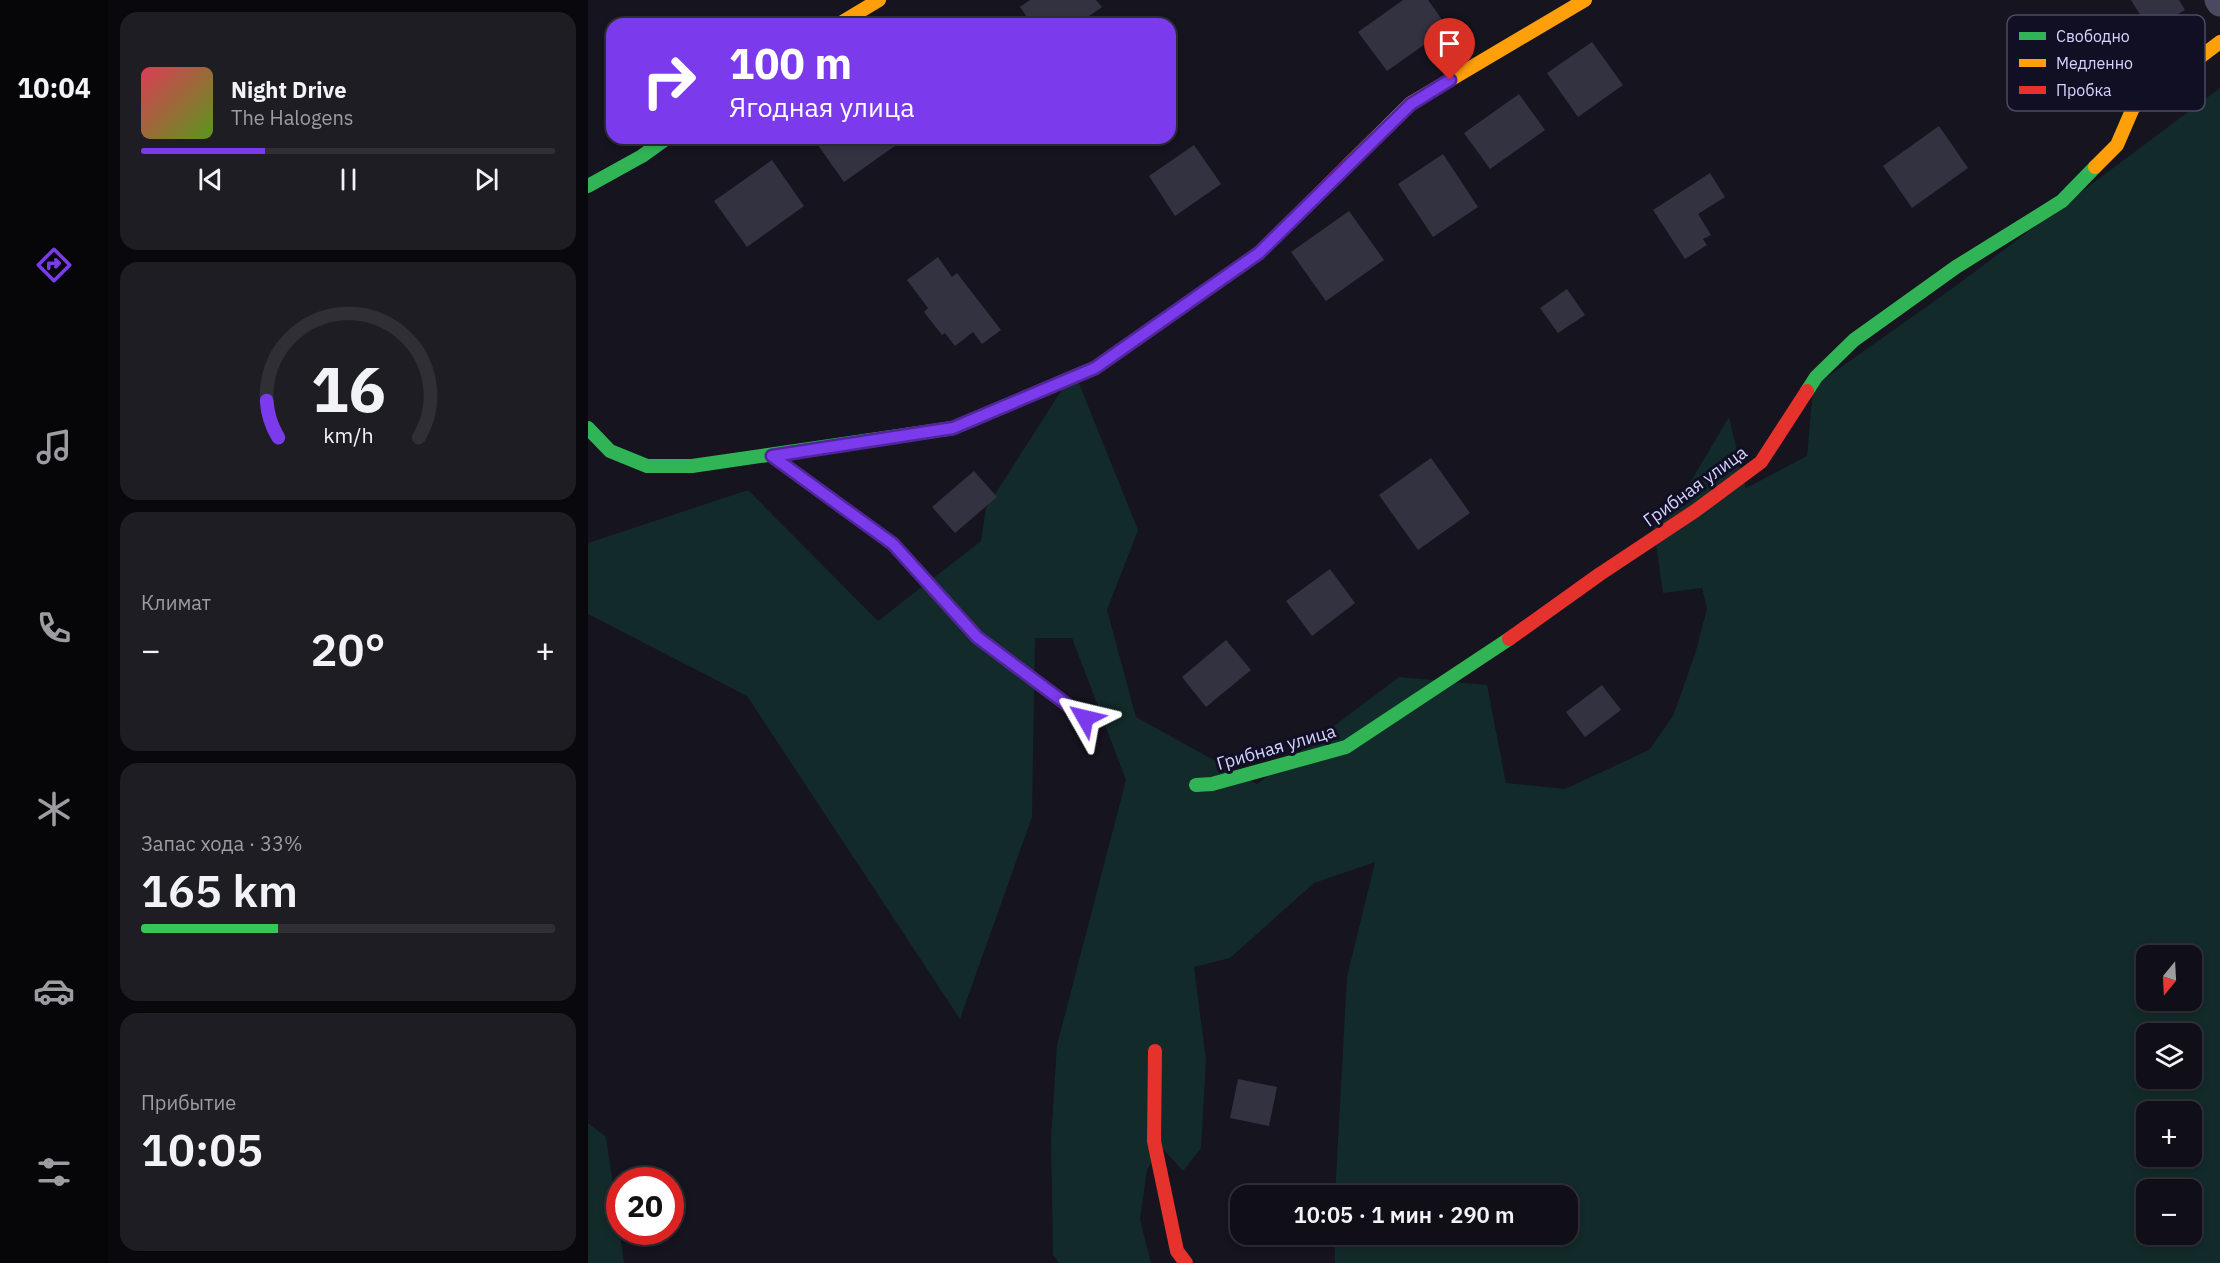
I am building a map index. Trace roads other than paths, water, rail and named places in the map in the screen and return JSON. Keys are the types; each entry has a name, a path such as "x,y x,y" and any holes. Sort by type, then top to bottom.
{"street":[{"path":"849,18 879,0"},
{"path":"588,428 610,451 647,466 692,466 953,428 1095,368 1259,253 1411,104 1585,0"},
{"name":"Грибная улица","path":"2205,53 2220,42"},
{"name":"Грибная улица","path":"1196,785 1212,784 1346,747 1486,656 1600,574 1695,511 1761,462 1816,377 1854,340 1956,267 2062,201 2118,145 2132,111"},
{"path":"588,186 642,156 659,144"},
{"path":"1155,1051 1154,1141 1177,1251 1186,1263"}],"lane":[{"path":"772,456 893,544 977,637 1085,718"}]}
